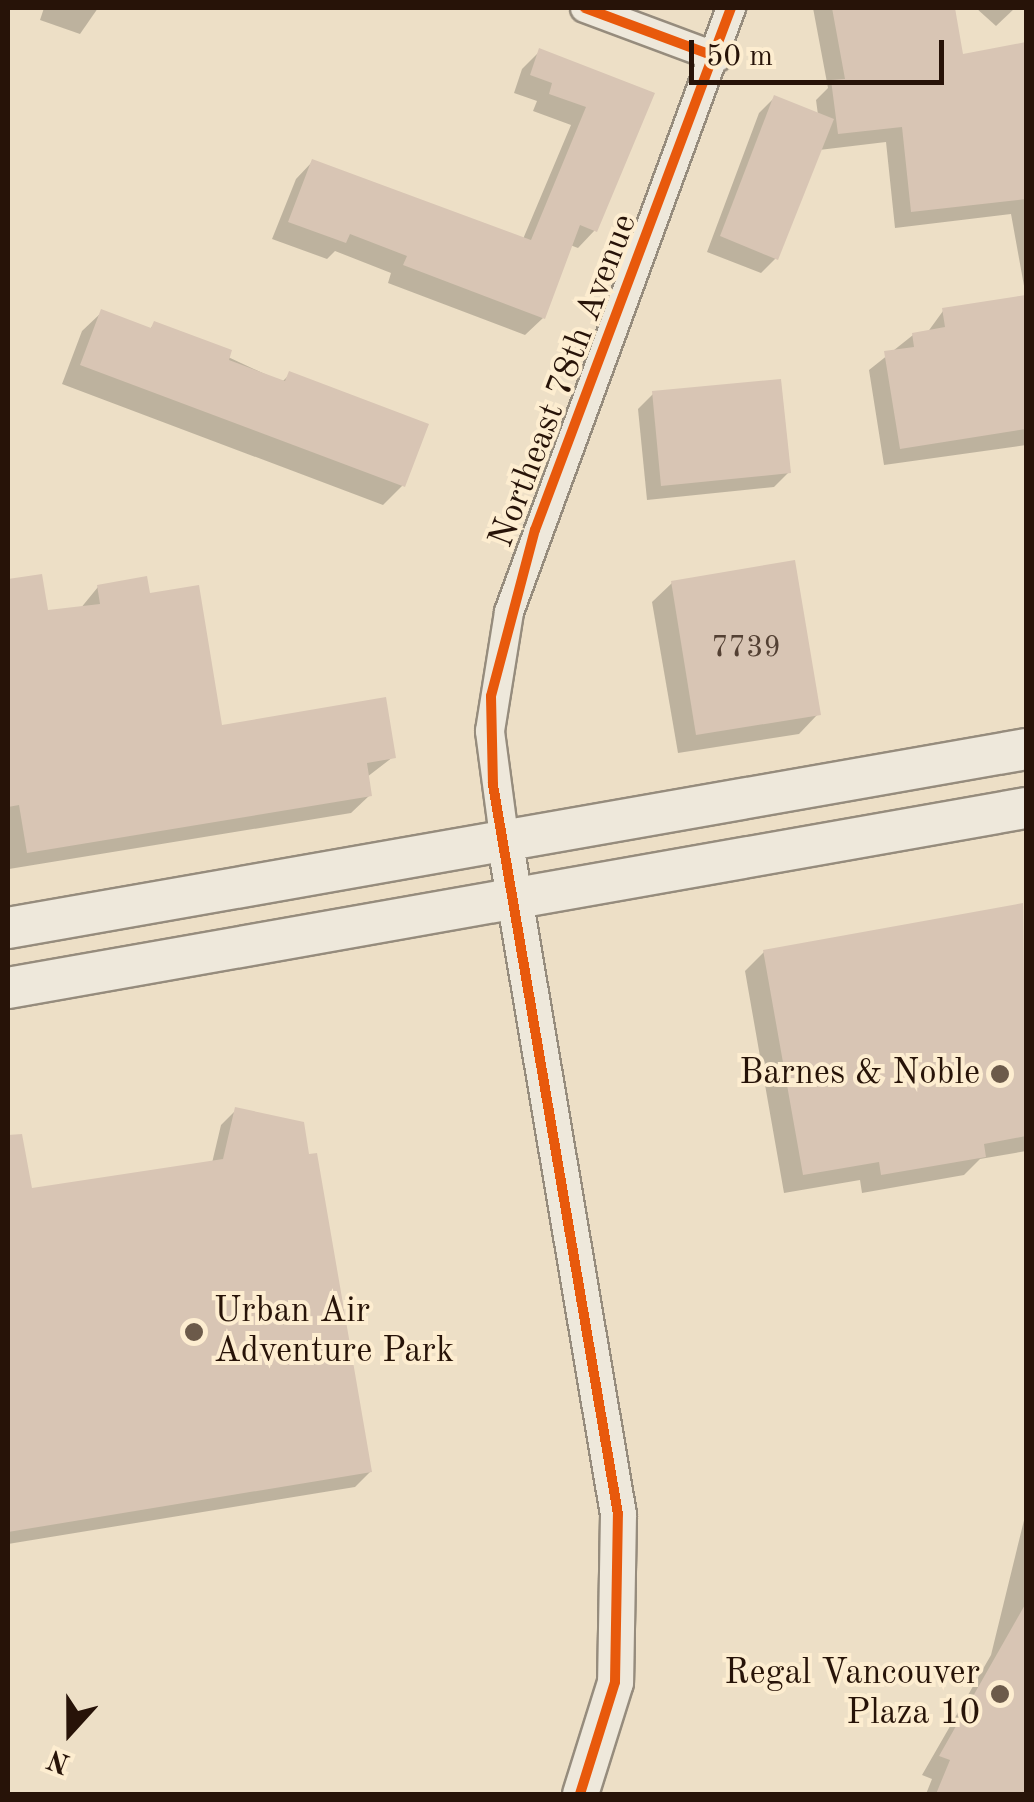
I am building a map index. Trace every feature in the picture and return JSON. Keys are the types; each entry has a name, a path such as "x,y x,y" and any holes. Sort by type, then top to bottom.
{"main road":[{"path":"8,928 505,844 1026,749"},
{"path":"8,988 1026,808"}],"street":[{"path":"584,8 717,57"},
{"name":"Northeast 78th Avenue","path":"580,1794 615,1682 618,1514 518,900 505,844 490,731 509,612 732,8"}],"building":[{"path":"832,8 955,8 963,54 1026,42 1026,199 911,212 902,127 838,134 831,80 845,79"},
{"path":"539,48 655,93 597,232 580,225 545,319 403,265 407,256 350,234 346,243 288,222 312,159 531,240 586,107 549,94 552,83 530,75"},
{"path":"774,95 834,119 778,260 720,236"},
{"path":"1026,295 1026,429 900,449 884,351 914,347 912,333 945,327 942,308"},
{"path":"101,309 151,328 154,321 232,350 229,360 285,381 289,371 429,424 405,487 80,365"},
{"path":"781,379 791,473 661,486 652,391"},
{"path":"795,560 821,715 696,735 671,581"},
{"path":"42,574 48,610 100,604 97,585 147,576 150,593 199,585 222,725 386,697 396,758 367,763 372,796 27,853 19,805 8,807 8,579"},
{"name":"Barnes & Noble","path":"1023,903 1026,1136 984,1144 986,1157 881,1175 879,1162 803,1175 763,950"},
{"name":"Urban Air Adventure Park","path":"235,1107 304,1122 309,1154 317,1153 372,1472 8,1532 8,1135 22,1134 32,1188 223,1159"},
{"name":"Regal Vancouver Plaza 10","path":"1026,1603 1026,1794 936,1794 950,1760 939,1756"}],"cycle path":[{"path":"585,8 717,57"},
{"path":"580,1794 615,1682 618,1514 493,785 491,696 535,530 731,8"}],"place":[{"name":"Barnes & Noble","path":"1000,1074"},
{"name":"Urban Air Adventure Park","path":"194,1332"},
{"name":"Regal Vancouver Plaza 10","path":"1000,1694"}]}
